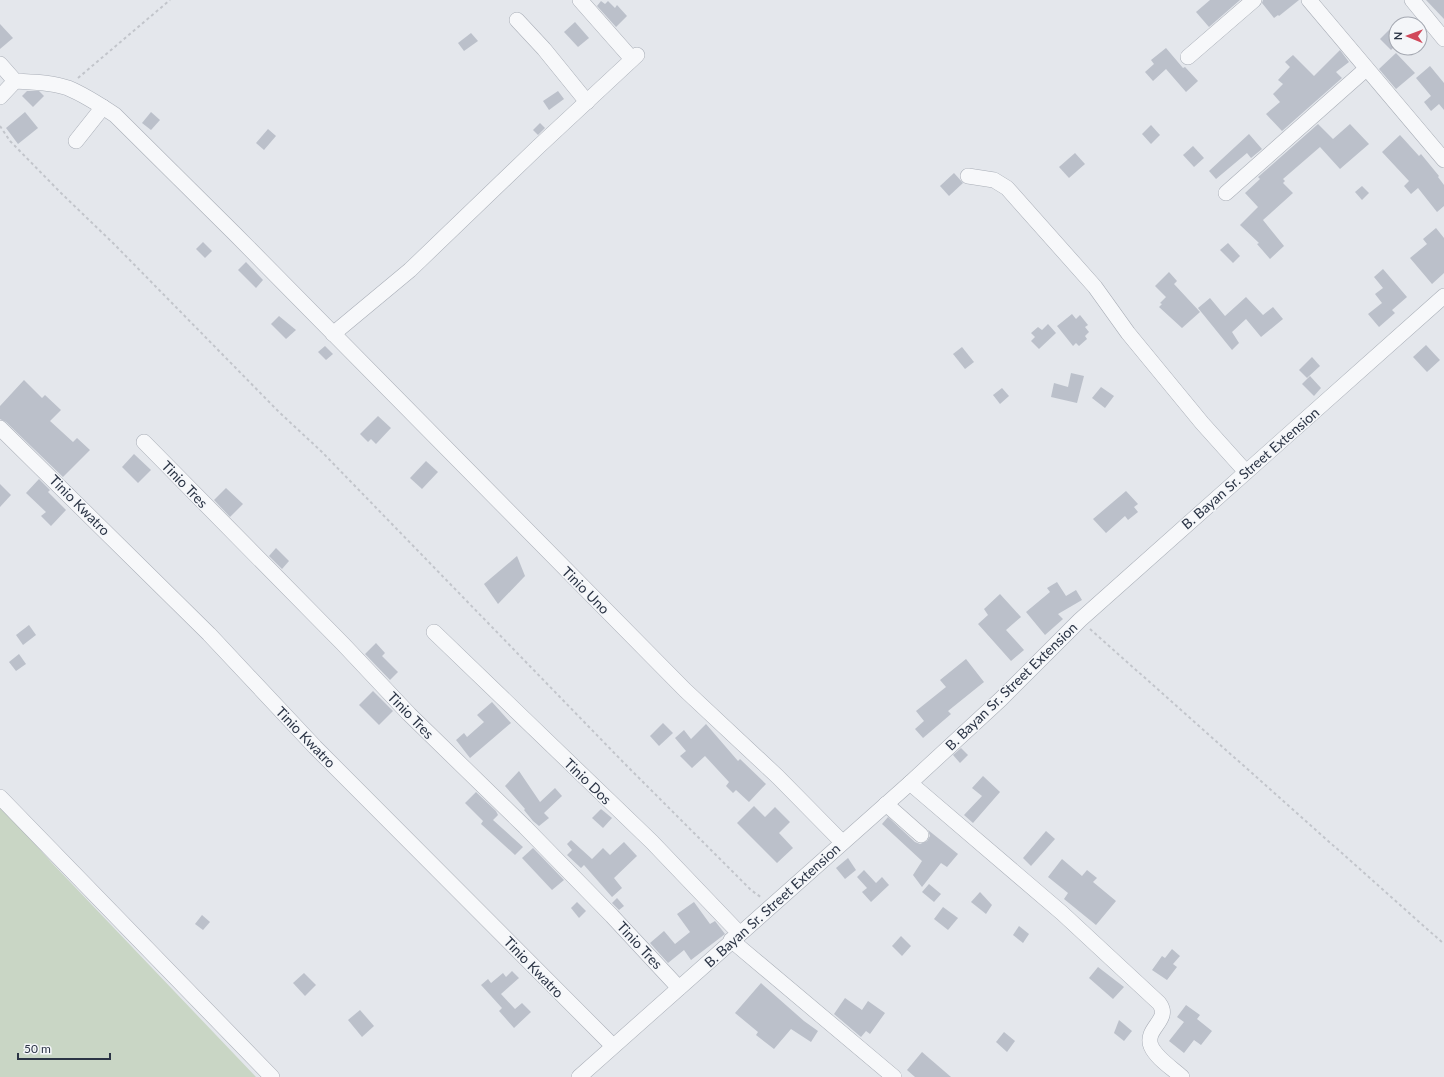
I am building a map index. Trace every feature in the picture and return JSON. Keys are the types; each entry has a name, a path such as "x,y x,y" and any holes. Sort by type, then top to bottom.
{"street":[{"path":"333,334 410,270 635,57 580,0"},
{"path":"1188,57 1254,0"},
{"path":"1309,0 1444,160"},
{"path":"1412,0 1444,39"},
{"path":"517,20 544,49 586,102"},
{"path":"0,64 15,81 0,97"},
{"path":"1226,193 1366,69"},
{"name":"Tinio Uno","path":"15,81 42,83 67,88 103,107 119,120 685,690 778,777 842,842"},
{"path":"76,141 103,107"},
{"path":"968,176 994,180 1007,188 1095,287 1128,333 1202,423 1246,472"},
{"name":"B. Bayan Sr. Street Extension","path":"579,1077 612,1046 735,937 773,906 842,842 910,783 1001,699 1080,620 1444,296"},
{"name":"Tinio Kwatro","path":"0,428 209,634 321,752 612,1046"},
{"name":"Tinio Tres","path":"144,442 343,644 409,714 525,827 612,916 679,988"},
{"name":"Tinio Dos","path":"434,632 652,842 735,937 894,1077"},
{"path":"910,783 1062,914 1159,1003 1163,1011 1163,1016 1151,1033 1149,1040 1151,1046 1161,1059 1182,1077"},
{"path":"0,796 272,1077"},
{"path":"886,804 921,835"}],"path":[{"path":"67,88 170,0"},
{"path":"1,129 10,141 56,188 114,244 279,412 322,452 624,763 751,890 773,906"},
{"path":"1080,620 1444,944"}],"green space":[{"path":"0,805 52,863 256,1077 0,1077"}],"building":[{"path":"1210,0 1240,0 1209,27 1196,12"},
{"path":"1263,0 1299,0 1279,16 1278,15 1274,18 1262,3"},
{"path":"1426,0 1444,0 1444,19"},
{"path":"601,1 605,4 608,1 615,8 617,5 627,16 616,27 597,6"},
{"path":"575,22 589,38 578,47 564,32"},
{"path":"0,24 13,38 0,49"},
{"path":"1388,31 1388,47 1380,39"},
{"path":"471,33 478,41 464,51 458,43"},
{"path":"1166,48 1183,68 1185,67 1198,81 1186,92 1166,69 1153,81 1145,72 1154,64 1151,60"},
{"path":"1340,50 1349,62 1336,72 1342,78 1282,131 1266,114 1280,102 1273,94 1283,84 1278,80 1290,67 1285,62 1293,55 1314,76"},
{"path":"1393,56 1399,56 1415,73 1396,89 1379,69"},
{"path":"1430,66 1444,83 1444,110 1439,104 1431,111 1424,102 1431,96 1416,78"},
{"path":"27,91 39,91 44,96 33,107 22,96"},
{"path":"558,91 564,99 549,110 543,101"},
{"path":"25,112 38,128 18,144 6,128"},
{"path":"151,112 160,120 151,130 142,123"},
{"path":"540,123 545,128 538,135 533,130"},
{"path":"1318,124 1333,139 1350,124 1369,144 1340,169 1320,147 1283,179 1285,181 1283,183 1293,193 1263,220 1284,246 1270,259 1257,244 1259,243 1240,225 1258,207 1245,193 1260,179 1258,177"},
{"path":"1151,125 1160,135 1151,144 1142,134"},
{"path":"268,129 276,136 264,150 256,143"},
{"path":"1249,134 1262,149 1251,158 1247,153 1216,179 1209,171"},
{"path":"1400,135 1419,156 1421,154 1439,176 1438,177 1444,185 1444,206 1437,212 1418,188 1411,194 1404,186 1409,181 1382,152"},
{"path":"1193,146 1204,158 1194,167 1183,155"},
{"path":"1075,153 1085,164 1069,178 1059,167"},
{"path":"954,173 963,183 949,196 940,186"},
{"path":"1362,186 1369,193 1362,200 1355,192"},
{"path":"1436,228 1444,238 1444,273 1432,284 1410,258 1427,244 1423,239"},
{"path":"203,242 212,251 205,258 196,249"},
{"path":"1228,243 1240,256 1233,263 1220,250"},
{"path":"246,262 263,280 256,288 238,270"},
{"path":"1383,269 1407,297 1392,310 1395,313 1379,327 1368,314 1382,303 1375,294 1383,288 1374,277"},
{"path":"1169,272 1177,281 1174,284 1200,312 1182,328 1159,307 1162,304 1160,303 1166,297 1155,286"},
{"path":"1246,297 1263,315 1273,307 1283,319 1261,337 1246,319 1232,332 1239,343 1232,350 1198,308 1210,298 1225,316"},
{"path":"1072,314 1076,319 1080,315 1088,325 1085,327 1089,332 1085,336 1087,339 1079,346 1076,343 1073,346 1057,326"},
{"path":"279,316 296,330 286,339 271,324"},
{"path":"1048,324 1056,333 1039,349 1031,341 1035,337 1031,333 1038,327 1042,330"},
{"path":"1426,345 1440,360 1427,372 1413,357"},
{"path":"325,346 333,354 326,360 318,352"},
{"path":"962,347 974,362 965,369 953,354"},
{"path":"1312,357 1320,366 1307,378 1299,370"},
{"path":"1071,373 1084,376 1077,403 1051,397 1054,383 1068,387"},
{"path":"1310,376 1321,388 1314,396 1302,384"},
{"path":"24,380 42,398 45,395 61,410 50,421 73,442 77,438 90,450 63,477 6,422 0,419 0,406"},
{"path":"1101,387 1114,396 1105,408 1092,398"},
{"path":"1002,388 1009,396 1000,404 993,395"},
{"path":"378,416 391,428 376,444 371,439 368,442 360,434"},
{"path":"134,454 151,470 138,483 122,467"},
{"path":"426,461 438,472 422,489 410,478"},
{"path":"39,479 50,490 48,492 66,510 51,526 41,516 46,512 26,493"},
{"path":"0,484 11,495 0,507"},
{"path":"226,488 243,504 230,517 214,500"},
{"path":"1126,491 1138,504 1134,507 1138,512 1128,520 1125,516 1106,533 1093,519"},
{"path":"276,548 289,561 282,569 269,556"},
{"path":"517,556 525,576 498,604 484,584"},
{"path":"1057,582 1066,596 1076,590 1082,600 1058,614 1063,619 1045,635 1026,612 1050,592 1047,588"},
{"path":"1000,594 1021,617 1006,630 1024,650 1011,661 978,624 988,615 984,609"},
{"path":"29,625 36,635 23,645 16,635"},
{"path":"376,643 385,653 382,656 398,672 390,680 365,654"},
{"path":"19,654 26,664 16,671 9,662"},
{"path":"966,659 984,682 948,711 951,714 923,738 915,729 924,721 916,711 946,687 940,680"},
{"path":"373,691 393,711 379,725 359,705"},
{"path":"492,702 511,723 470,758 456,740 464,733 467,737 484,722 477,715"},
{"path":"663,723 673,733 659,746 650,736"},
{"path":"706,724 738,761 740,759 766,784 749,802 736,790 733,793 726,786 729,782 705,756 692,768 680,756 686,751 675,738 684,730 691,739"},
{"path":"961,748 968,755 960,763 953,755"},
{"path":"519,771 540,802 555,788 562,796 544,813 549,818 539,826 533,821 524,810 525,809 505,786"},
{"path":"983,776 1000,792 973,823 964,815 982,796 972,788"},
{"path":"476,792 496,811 498,815 493,820 523,847 515,855 481,824 483,821 465,803"},
{"path":"754,806 765,817 775,807 790,822 779,833 793,848 777,863 737,823"},
{"path":"601,809 612,818 603,828 592,818"},
{"path":"888,817 915,842 920,844 927,841 930,836 928,830 958,854 947,867 941,863 922,887 913,875 922,861 882,824"},
{"path":"1046,831 1055,839 1031,866 1023,858"},
{"path":"571,840 592,859 603,848 610,855 624,842 637,856 614,878 622,888 612,897 584,865 581,868 567,855 572,850 567,844"},
{"path":"533,848 564,880 552,890 522,858"},
{"path":"848,858 856,870 845,879 836,868"},
{"path":"1062,859 1082,876 1087,870 1097,878 1093,882 1116,901 1096,925 1064,899 1068,893 1048,877"},
{"path":"864,870 876,883 882,877 889,885 871,902 862,892 867,888 857,877"},
{"path":"929,884 941,894 934,902 922,892"},
{"path":"980,892 992,905 986,914 971,902"},
{"path":"617,898 624,906 619,910 612,903"},
{"path":"577,902 586,911 579,918 571,908"},
{"path":"694,902 710,924 715,921 725,934 691,960 684,950 668,963 650,943 664,931 675,944 690,932 677,914"},
{"path":"943,907 958,918 948,930 934,919"},
{"path":"202,915 210,922 203,930 195,924"},
{"path":"1019,926 1029,934 1023,943 1013,935"},
{"path":"901,936 911,946 902,956 892,946"},
{"path":"1172,949 1180,956 1173,964 1177,967 1167,980 1152,970 1162,956 1165,958"},
{"path":"1098,967 1124,987 1113,999 1089,978"},
{"path":"512,971 519,978 501,994 515,1009 522,1003 531,1012 514,1028 499,1011 502,1008 481,985 488,979 491,983 503,973 506,977"},
{"path":"304,973 316,985 305,996 293,983"},
{"path":"761,983 804,1021 818,1031 811,1042 791,1029 774,1049 756,1035 758,1032 735,1013"},
{"path":"845,998 862,1010 868,1001 885,1013 870,1034 866,1031 861,1037 834,1014"},
{"path":"1186,1005 1200,1015 1197,1019 1212,1031 1201,1045 1194,1040 1184,1053 1169,1041 1184,1022 1177,1017"},
{"path":"360,1010 374,1026 362,1037 348,1020"},
{"path":"1119,1020 1132,1031 1124,1041 1114,1033"},
{"path":"1004,1032 1015,1041 1007,1052 996,1042"},
{"path":"922,1052 951,1077 915,1077 907,1070"}]}
